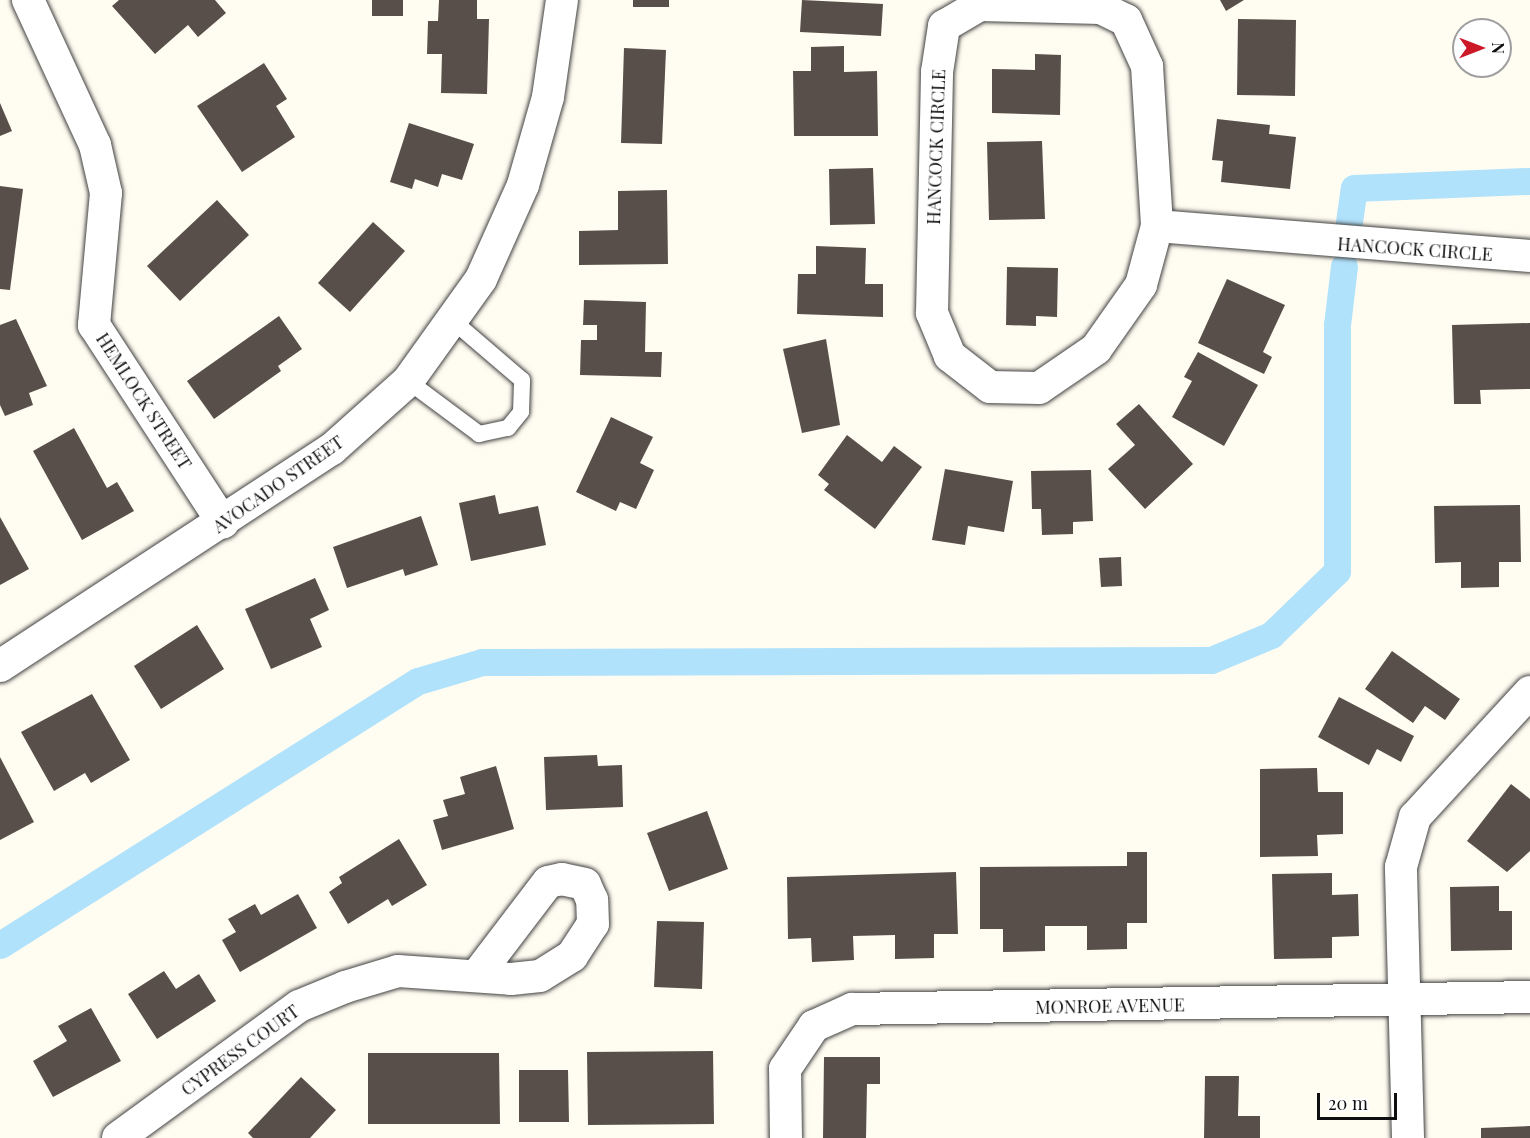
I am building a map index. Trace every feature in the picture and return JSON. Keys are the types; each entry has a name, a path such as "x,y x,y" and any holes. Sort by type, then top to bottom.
{"street":[{"name":"HEMLOCK STREET","path":"28,0 95,145 106,193 94,325 223,523"},
{"name":"AVOCADO STREET","path":"0,666 223,523 333,449 408,381 481,279 524,185 548,97 562,0"},
{"name":"HANCOCK CIRCLE","path":"980,5 1101,8 1126,20 1148,66 1157,225 1141,285 1096,349 1039,388 990,387 950,356 932,313 937,72 944,26 980,5"},
{"name":"HANCOCK CIRCLE","path":"1157,225 1530,256"},
{"path":"1408,1138 1407,1003 1401,867 1415,817 1530,692"},
{"name":"CYPRESS COURT","path":"118,1138 299,1006 398,971 478,974"},
{"name":"MONROE AVENUE","path":"786,1138 785,1069 814,1026 852,1009 1407,1003 1530,997"}],"lane":[{"path":"408,381 479,434 508,428 521,412 522,380 453,320"}],"building":[{"path":"119,0 215,0 226,13 198,37 188,25 155,54 112,6"},
{"path":"372,0 403,0 403,16 372,16"},
{"path":"439,0 477,0 477,19 489,19 487,94 441,93 442,54 427,54 428,21 438,21"},
{"path":"633,0 669,0 669,7 633,7"},
{"path":"802,0 883,4 881,36 800,32"},
{"path":"1220,0 1244,0 1226,11"},
{"path":"1238,19 1296,20 1295,96 1237,95"},
{"path":"844,46 844,72 877,71 878,136 794,136 793,71 811,71 811,47"},
{"path":"624,48 666,50 662,144 621,143"},
{"path":"1035,54 1061,55 1060,115 992,113 992,69 1035,70"},
{"path":"264,63 287,99 276,106 295,137 242,172 197,106"},
{"path":"0,103 12,131 0,136"},
{"path":"1217,119 1270,125 1269,134 1296,137 1290,189 1221,182 1223,161 1212,160"},
{"path":"409,123 474,144 462,180 442,174 438,187 415,179 412,189 390,182"},
{"path":"1042,141 1045,219 989,220 987,142"},
{"path":"873,168 875,224 830,225 829,169"},
{"path":"0,186 23,189 10,290 0,289"},
{"path":"667,190 668,264 579,265 579,231 618,230 618,191"},
{"path":"217,200 249,235 180,301 147,266"},
{"path":"373,222 405,251 350,312 318,283"},
{"path":"816,246 866,248 865,284 883,284 883,317 797,314 798,274 816,274"},
{"path":"1007,267 1058,268 1057,317 1036,316 1036,326 1006,325"},
{"path":"1227,279 1285,305 1263,352 1272,357 1264,374 1198,343"},
{"path":"584,300 646,302 645,352 662,352 661,377 580,375 581,340 597,340 597,325 583,325"},
{"path":"279,316 302,349 278,366 281,371 214,419 187,381"},
{"path":"16,319 47,386 29,393 33,405 5,416 0,405 0,325"},
{"path":"1530,323 1530,389 1480,390 1481,404 1454,404 1452,325"},
{"path":"826,339 840,425 802,433 783,349"},
{"path":"1198,352 1258,385 1224,446 1172,417 1192,381 1184,377"},
{"path":"1139,404 1193,464 1145,509 1108,469 1135,445 1116,424"},
{"path":"611,417 653,437 640,463 654,470 636,509 620,502 616,511 576,492"},
{"path":"74,428 107,488 117,482 134,511 82,540 33,451"},
{"path":"847,435 882,462 894,446 922,467 875,529 824,490 829,484 818,475"},
{"path":"945,469 1013,481 1004,532 968,526 965,545 932,540"},
{"path":"1091,470 1093,521 1073,522 1073,534 1042,535 1041,509 1032,509 1031,471"},
{"path":"495,495 499,514 538,506 546,545 471,561 459,503"},
{"path":"1520,505 1521,562 1499,562 1499,587 1461,588 1461,562 1435,563 1434,506"},
{"path":"421,516 438,565 405,576 403,569 347,588 333,547"},
{"path":"0,517 29,569 0,585"},
{"path":"1121,557 1122,586 1101,587 1099,558"},
{"path":"315,578 329,610 310,619 322,647 271,669 245,609"},
{"path":"197,625 224,669 161,709 134,666"},
{"path":"1392,651 1460,699 1445,720 1425,706 1413,723 1365,689"},
{"path":"92,694 130,760 91,783 85,773 54,791 21,732"},
{"path":"1339,697 1414,736 1401,762 1377,749 1369,765 1318,737"},
{"path":"597,755 598,766 622,765 623,807 546,810 544,757"},
{"path":"0,757 34,822 0,840"},
{"path":"496,766 514,829 442,850 433,820 448,816 443,800 465,794 460,777"},
{"path":"1317,768 1318,792 1343,792 1343,834 1317,835 1318,856 1260,857 1260,769"},
{"path":"1511,784 1530,799 1530,851 1507,872 1467,841"},
{"path":"707,811 728,869 669,891 647,833"},
{"path":"399,839 427,885 392,906 388,899 348,924 329,892 342,883 339,877"},
{"path":"1127,852 1147,852 1147,923 1127,923 1127,949 1087,950 1087,926 1045,926 1045,951 1003,952 1003,929 980,929 980,867 1127,866"},
{"path":"956,872 958,934 934,934 934,958 895,959 895,935 853,936 854,960 812,962 811,938 788,939 787,877"},
{"path":"1332,873 1332,895 1358,894 1359,936 1332,937 1332,958 1274,959 1272,874"},
{"path":"1499,886 1499,911 1512,911 1512,950 1451,951 1450,887"},
{"path":"298,894 317,928 240,972 222,940 236,932 228,919 255,904 261,915"},
{"path":"657,921 704,922 702,989 654,987"},
{"path":"164,971 176,989 199,974 216,1001 157,1039 128,994"},
{"path":"91,1008 121,1061 53,1097 33,1061 67,1041 58,1026"},
{"path":"713,1051 714,1124 588,1125 587,1052"},
{"path":"368,1053 499,1053 500,1124 368,1124"},
{"path":"824,1057 880,1057 880,1084 867,1084 866,1138 823,1138"},
{"path":"519,1070 568,1070 569,1122 519,1122"},
{"path":"1205,1076 1239,1076 1238,1116 1260,1116 1260,1138 1204,1138"},
{"path":"301,1077 336,1110 310,1138 253,1138 248,1133"},
{"path":"1530,1126 1530,1138 1481,1138 1481,1128"}],"waterway":[{"path":"1349,222 1354,188 1530,181"},
{"path":"0,945 418,681 482,662 1211,660 1271,635 1337,571 1337,325 1344,266"}]}
